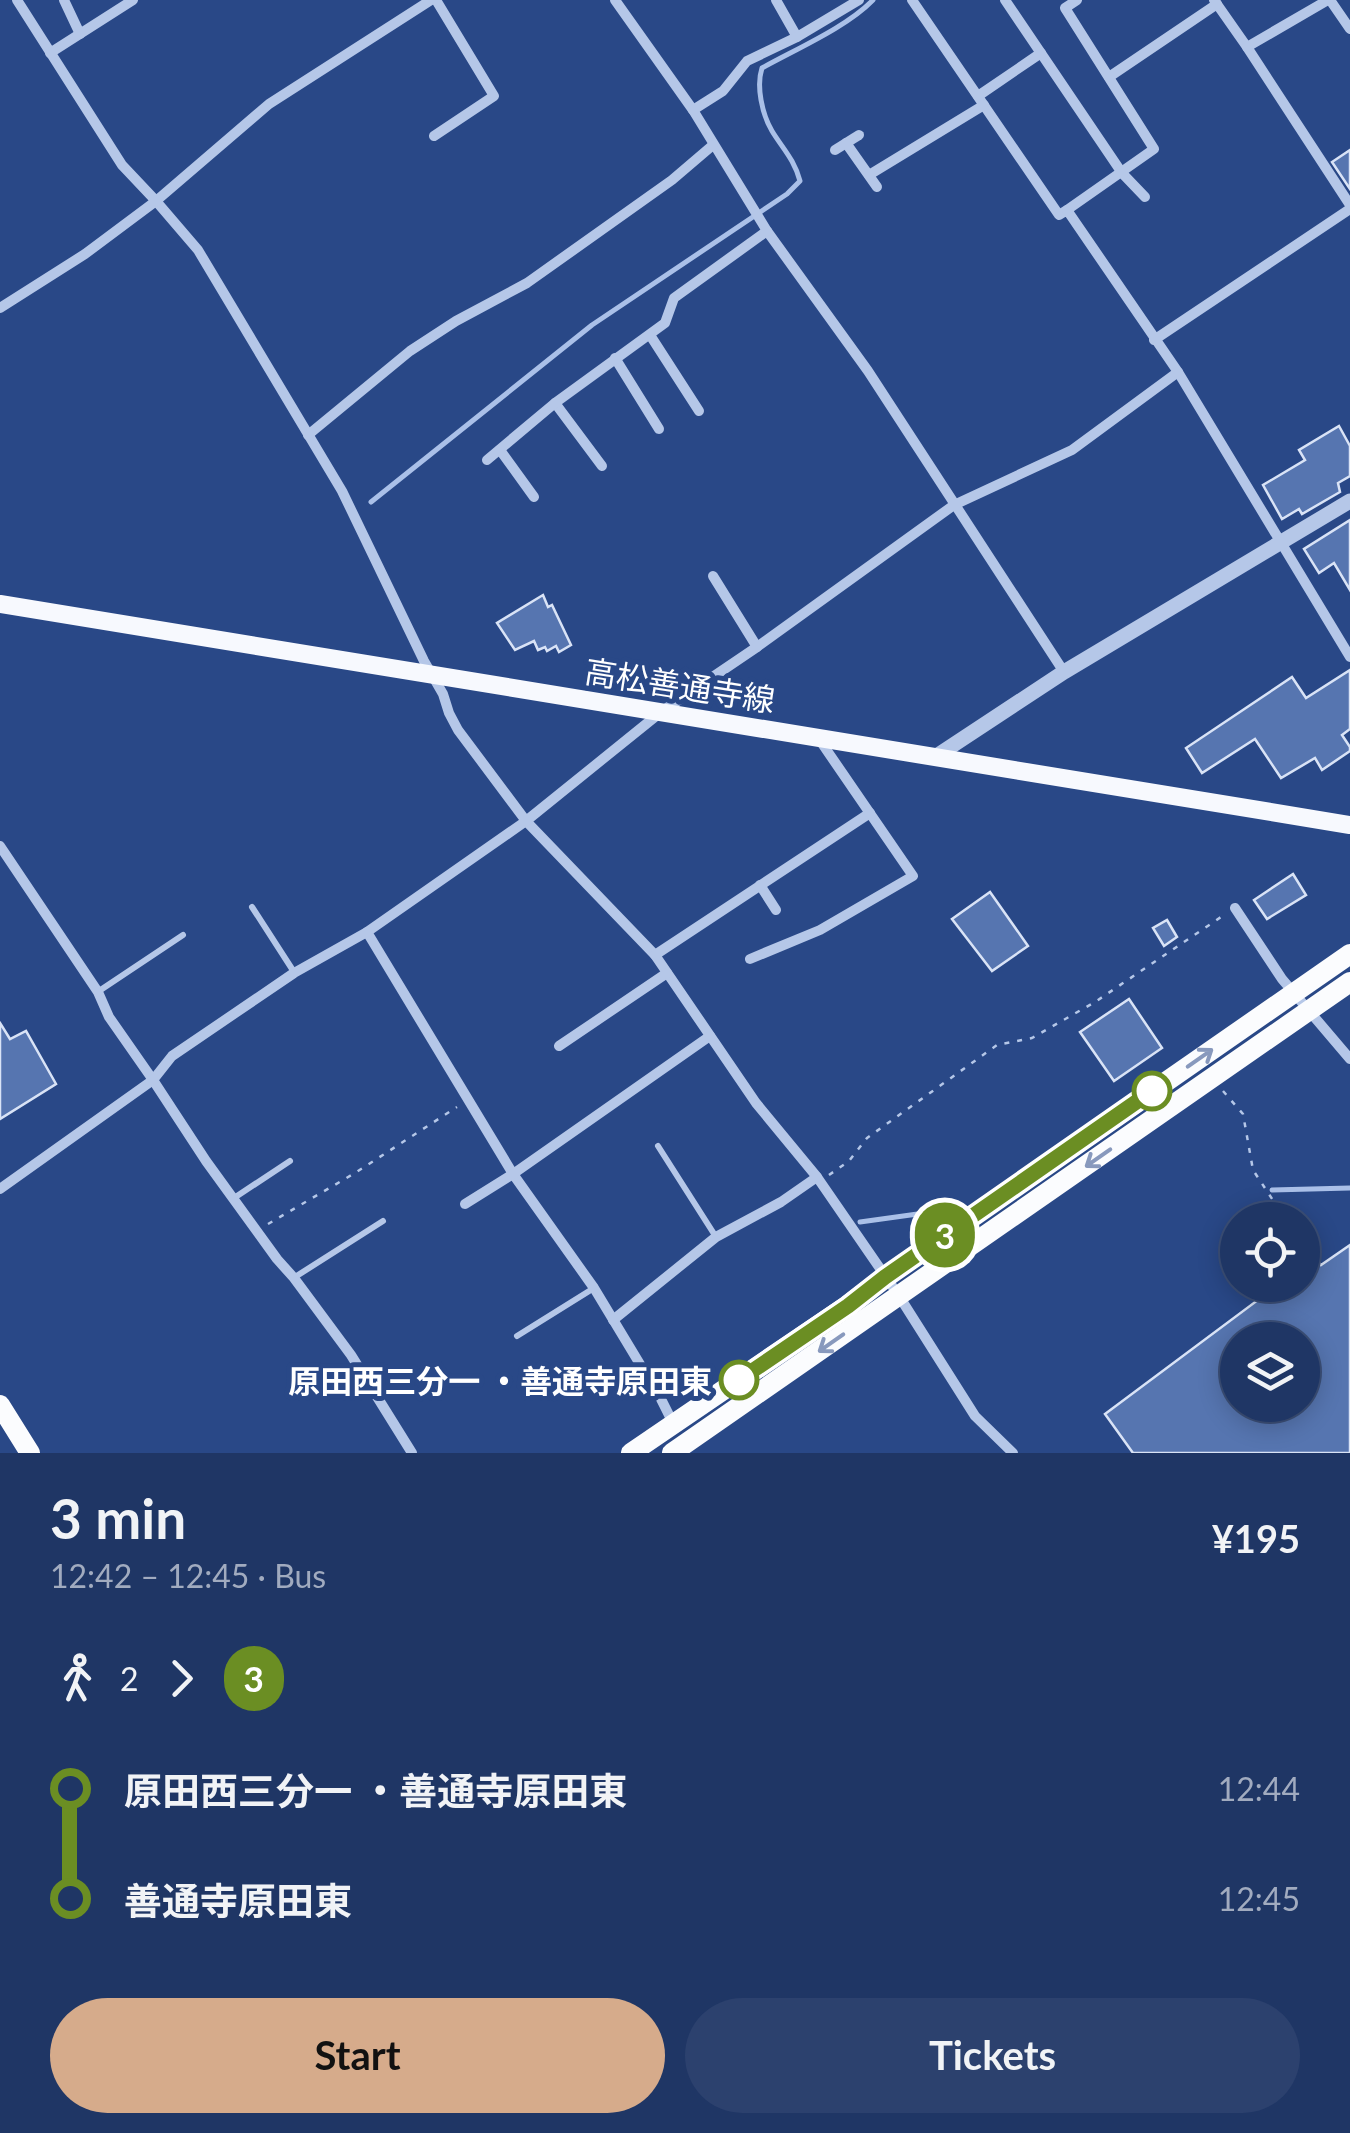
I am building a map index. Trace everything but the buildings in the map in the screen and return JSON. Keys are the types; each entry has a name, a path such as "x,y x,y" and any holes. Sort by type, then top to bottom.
{"highway":[{"path":"631,1453 1350,954"},
{"path":"682,1450 1350,982"},
{"path":"0,1405 30,1453"},
{"path":"0,1413 19,1453"}],"main road":[{"name":"高松善通寺線","path":"0,604 1350,825"}],"street":[{"path":"17,0 122,166 198,250 342,491 458,730 526,821 655,955 756,1103 818,1179 975,1416 1013,1453"},
{"path":"64,0 80,34"},
{"path":"107,0 113,12"},
{"path":"50,53 133,0"},
{"path":"0,308 85,254 156,200 269,104 434,0 494,96 434,136"},
{"path":"615,0 692,110 768,231 868,371 1064,672"},
{"path":"776,0 797,37"},
{"path":"692,110 723,90 747,61 859,0"},
{"path":"912,0 1059,214 1154,149 1066,8 1077,0"},
{"path":"1005,0 1122,173 1145,197"},
{"path":"1247,47 1329,0 1350,29"},
{"path":"1109,77 1215,2 1350,207 1154,340"},
{"path":"869,175 981,101 1040,52"},
{"path":"835,150 859,135"},
{"path":"846,143 877,187"},
{"path":"308,434 410,351 456,320 527,284 672,180 713,145"},
{"path":"1067,210 1178,372 1349,653"},
{"path":"487,460 615,358 666,323 674,298 768,231"},
{"path":"650,334 699,411"},
{"path":"615,358 659,429"},
{"path":"0,1189 154,1080 172,1056 294,973 367,932 526,821 661,712 954,505 1072,450 1178,372"},
{"path":"555,404 602,466"},
{"path":"500,450 534,497"},
{"path":"935,756 1064,672 1350,501"},
{"path":"713,576 757,647"},
{"path":"750,959 820,930 913,876 819,738"},
{"path":"655,955 870,813"},
{"path":"0,846 98,992 109,1017 233,1198 351,1355 412,1453"},
{"path":"760,885 776,910"},
{"path":"1235,908 1282,979 1350,1059"},
{"path":"367,932 513,1174 594,1288 661,1399 682,1450"},
{"path":"559,1046 667,973"},
{"path":"465,1204 710,1036"},
{"path":"613,1320 716,1237 818,1179"}],"lane":[{"path":"252,907 294,973"},
{"path":"98,992 183,935"},
{"path":"658,1146 716,1237"},
{"path":"233,1198 290,1161"},
{"path":"294,1278 383,1221"},
{"path":"517,1336 594,1288"}],"path":[{"path":"818,1179 849,1161 867,1138 996,1045 1032,1038 1096,1002 1235,908"},
{"path":"1222,1090 1243,1114 1253,1170 1274,1202"},
{"path":"256,1230 355,1174 467,1101"}],"waterway":[{"path":"371,502 592,325 787,194 800,181 765,117 760,91 762,68 835,28 873,0"},
{"path":"1272,1190 1350,1188"},
{"path":"860,1222 932,1212"}],"bus line":[{"name":"3","path":"739,1380 1152,1091"}],"place":[{"name":"原田西三分一 ・善通寺原田東","path":"739,1380"}]}
